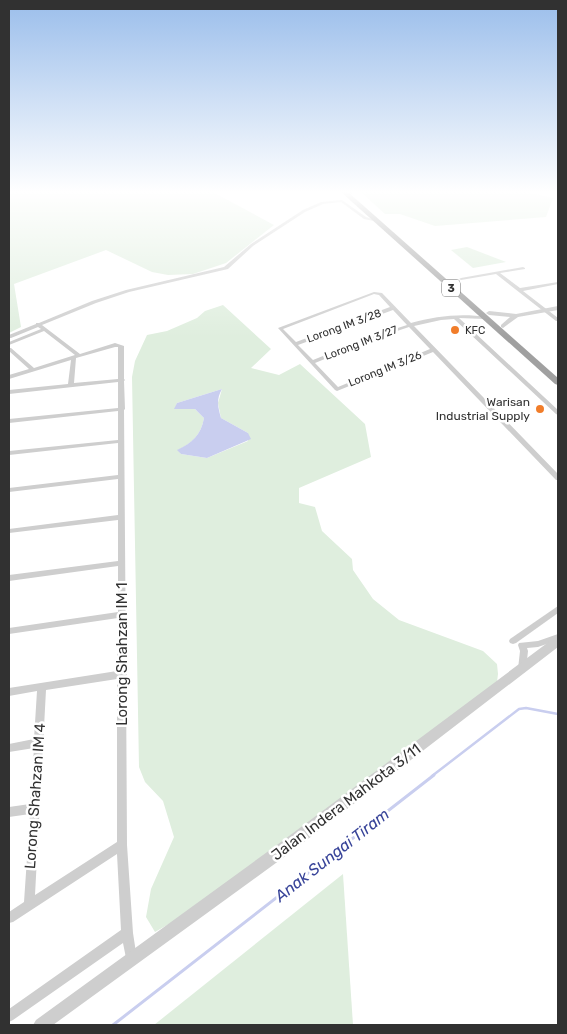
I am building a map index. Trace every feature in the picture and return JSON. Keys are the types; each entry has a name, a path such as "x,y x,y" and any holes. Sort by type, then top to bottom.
{"highway":[{"name":"3","path":"397,240 475,309 503,326 558,373"},
{"name":"3","path":"404,240 558,382"}],"street":[{"path":"9,337 38,324 128,291 226,268 259,240"},
{"path":"461,279 523,268"},
{"path":"497,272 558,320"},
{"path":"519,290 558,283"},
{"path":"312,362 280,328 377,292 558,478"},
{"name":"Lorong IM 3/28","path":"295,344 394,308"},
{"path":"487,316 516,316 558,308"},
{"path":"464,317 475,309"},
{"name":"Lorong IM 3/27","path":"312,362 410,325 455,317 487,316"},
{"path":"503,326 516,316"},
{"path":"455,317 558,413"},
{"path":"38,324 76,356"},
{"path":"9,344 44,329"},
{"name":"Lorong Shahzan IM 1","path":"76,356 117,344 121,348 122,845 127,933 131,960"},
{"path":"9,349 33,370"},
{"name":"Lorong IM 3/26","path":"312,362 337,389 433,350"},
{"path":"9,377 76,356"},
{"path":"71,385 76,356"},
{"path":"9,392 122,380"},
{"path":"9,421 122,409"},
{"path":"9,454 122,441"},
{"path":"9,490 120,477"},
{"path":"9,531 120,517"},
{"path":"9,578 121,564"},
{"path":"541,655 513,640 558,609"},
{"path":"9,631 122,614"},
{"path":"522,645 538,644 558,637"},
{"name":"Jalan Indera Mahkota 3/11","path":"41,1025 522,670 558,641"},
{"path":"522,645 524,651 522,670"},
{"path":"9,692 123,674"},
{"name":"Lorong Shahzan IM 4","path":"29,905 42,687"},
{"path":"9,748 38,744"},
{"path":"9,812 34,808"},
{"path":"9,918 122,845"},
{"path":"9,1016 127,933"}],"green space":[{"path":"9,240 255,240 226,263 193,274 168,275 152,272 106,250 14,284 21,327 9,333"},
{"path":"467,247 506,262 473,268 451,250"},
{"path":"223,305 271,349 251,368 279,375 300,364 365,424 371,457 299,488 299,503 315,507 322,531 352,559 353,570 373,599 399,620 483,651 497,664 498,674 496,690 216,897 155,932 146,917 151,889 174,837 163,801 145,782 139,767 132,377 135,361 147,335 167,331 197,318 205,311","holes":["222,389 218,403 221,418 248,433 248,441 207,458 181,454 178,450 195,438 201,429 204,418 195,409 175,409 177,403"]},
{"path":"343,874 353,1025 154,1025"}],"water":[{"path":"222,389 218,403 221,418 248,433 251,439 207,458 181,454 177,450 195,438 201,429 204,418 195,409 174,409 177,403"}],"waterway":[{"name":"Anak Sungai Tiram","path":"432,776 519,709 526,708 558,714"},
{"name":"Anak Sungai Tiram","path":"113,1025 434,775"}],"place":[{"name":"KFC","path":"455,330"},
{"name":"Warisan Industrial Supply","path":"540,409"}]}
